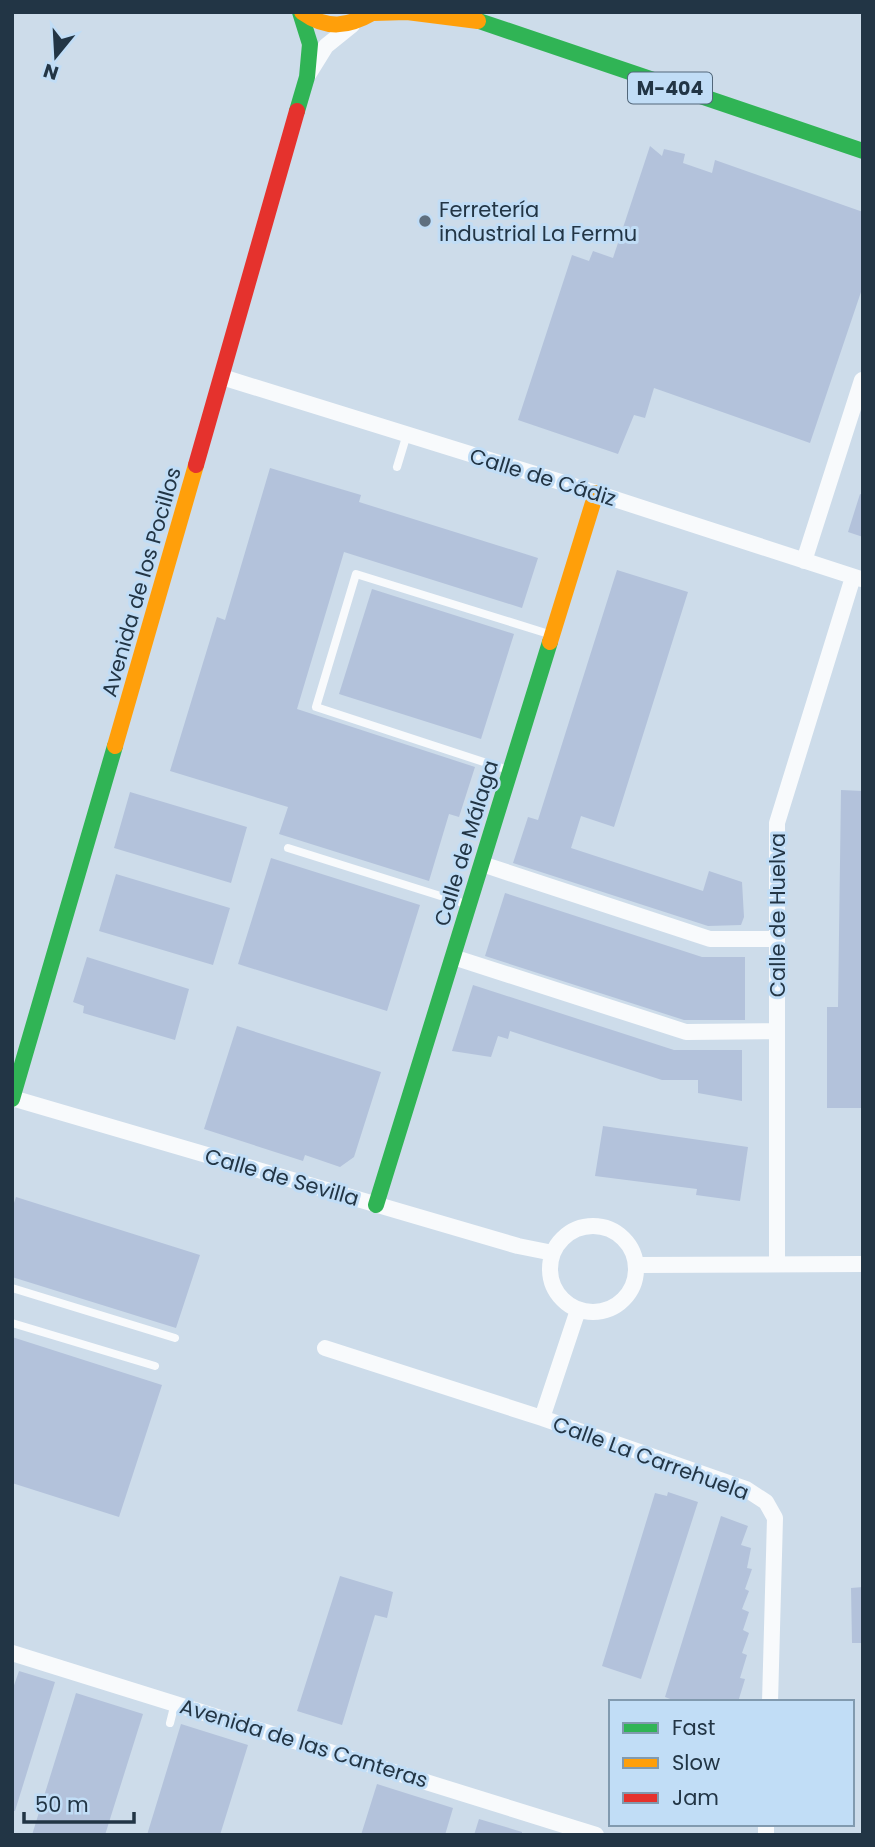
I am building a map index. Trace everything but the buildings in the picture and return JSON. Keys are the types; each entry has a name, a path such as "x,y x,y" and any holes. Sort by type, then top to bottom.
{"street":[{"path":"301,12 321,24 337,27 352,25"},
{"name":"Avenida de los Pocillos","path":"12,1098 307,77 310,44 301,12"},
{"name":"M-404","path":"352,25 373,13 407,12 479,21"},
{"name":"M-404","path":"463,12 479,21 863,151"},
{"path":"307,77 327,46 352,25"},
{"name":"Calle de Cádiz","path":"222,377 858,578"},
{"path":"804,561 862,380"},
{"name":"Calle de Málaga","path":"376,1205 596,493"},
{"name":"Calle de Huelva","path":"777,1264 777,823 858,578"},
{"path":"482,864 710,939 777,939"},
{"path":"453,957 686,1032 777,1031"},
{"name":"Calle de Sevilla","path":"12,1098 518,1246 552,1253"},
{"path":"585,1226 613,1230 625,1239 633,1251 637,1265 636,1278 624,1301 601,1312 578,1310 564,1301 555,1291 550,1279 552,1253 560,1240 571,1231 585,1226"},
{"path":"637,1265 863,1264"},
{"name":"Calle La Carrehuela","path":"542,1418 578,1310"},
{"name":"Calle La Carrehuela","path":"325,1348 542,1418 746,1489 766,1502 775,1518 770,1700"},
{"name":"Avenida de las Canteras","path":"12,1653 596,1835"}],"lane":[{"path":"397,467 407,434"},
{"path":"511,771 316,708 356,574 553,636"},
{"path":"288,848 469,905"},
{"path":"12,1287 175,1338"},
{"path":"12,1323 155,1366"},
{"path":"170,1723 175,1703"}],"traffic: fast":[{"path":"297,111 307,77 310,44 300,12"},
{"path":"463,12 479,21 863,151"},
{"path":"376,1205 550,642"},
{"path":"12,1099 115,746"}],"traffic: slow":[{"path":"302,12 329,24 355,21 374,12"},
{"path":"373,13 407,12 478,21"},
{"path":"115,746 196,465"},
{"path":"550,642 596,493"}],"traffic: jam":[{"path":"196,465 297,111"}],"place":[{"name":"Ferretería industrial La Fermu","path":"425,221"}]}
